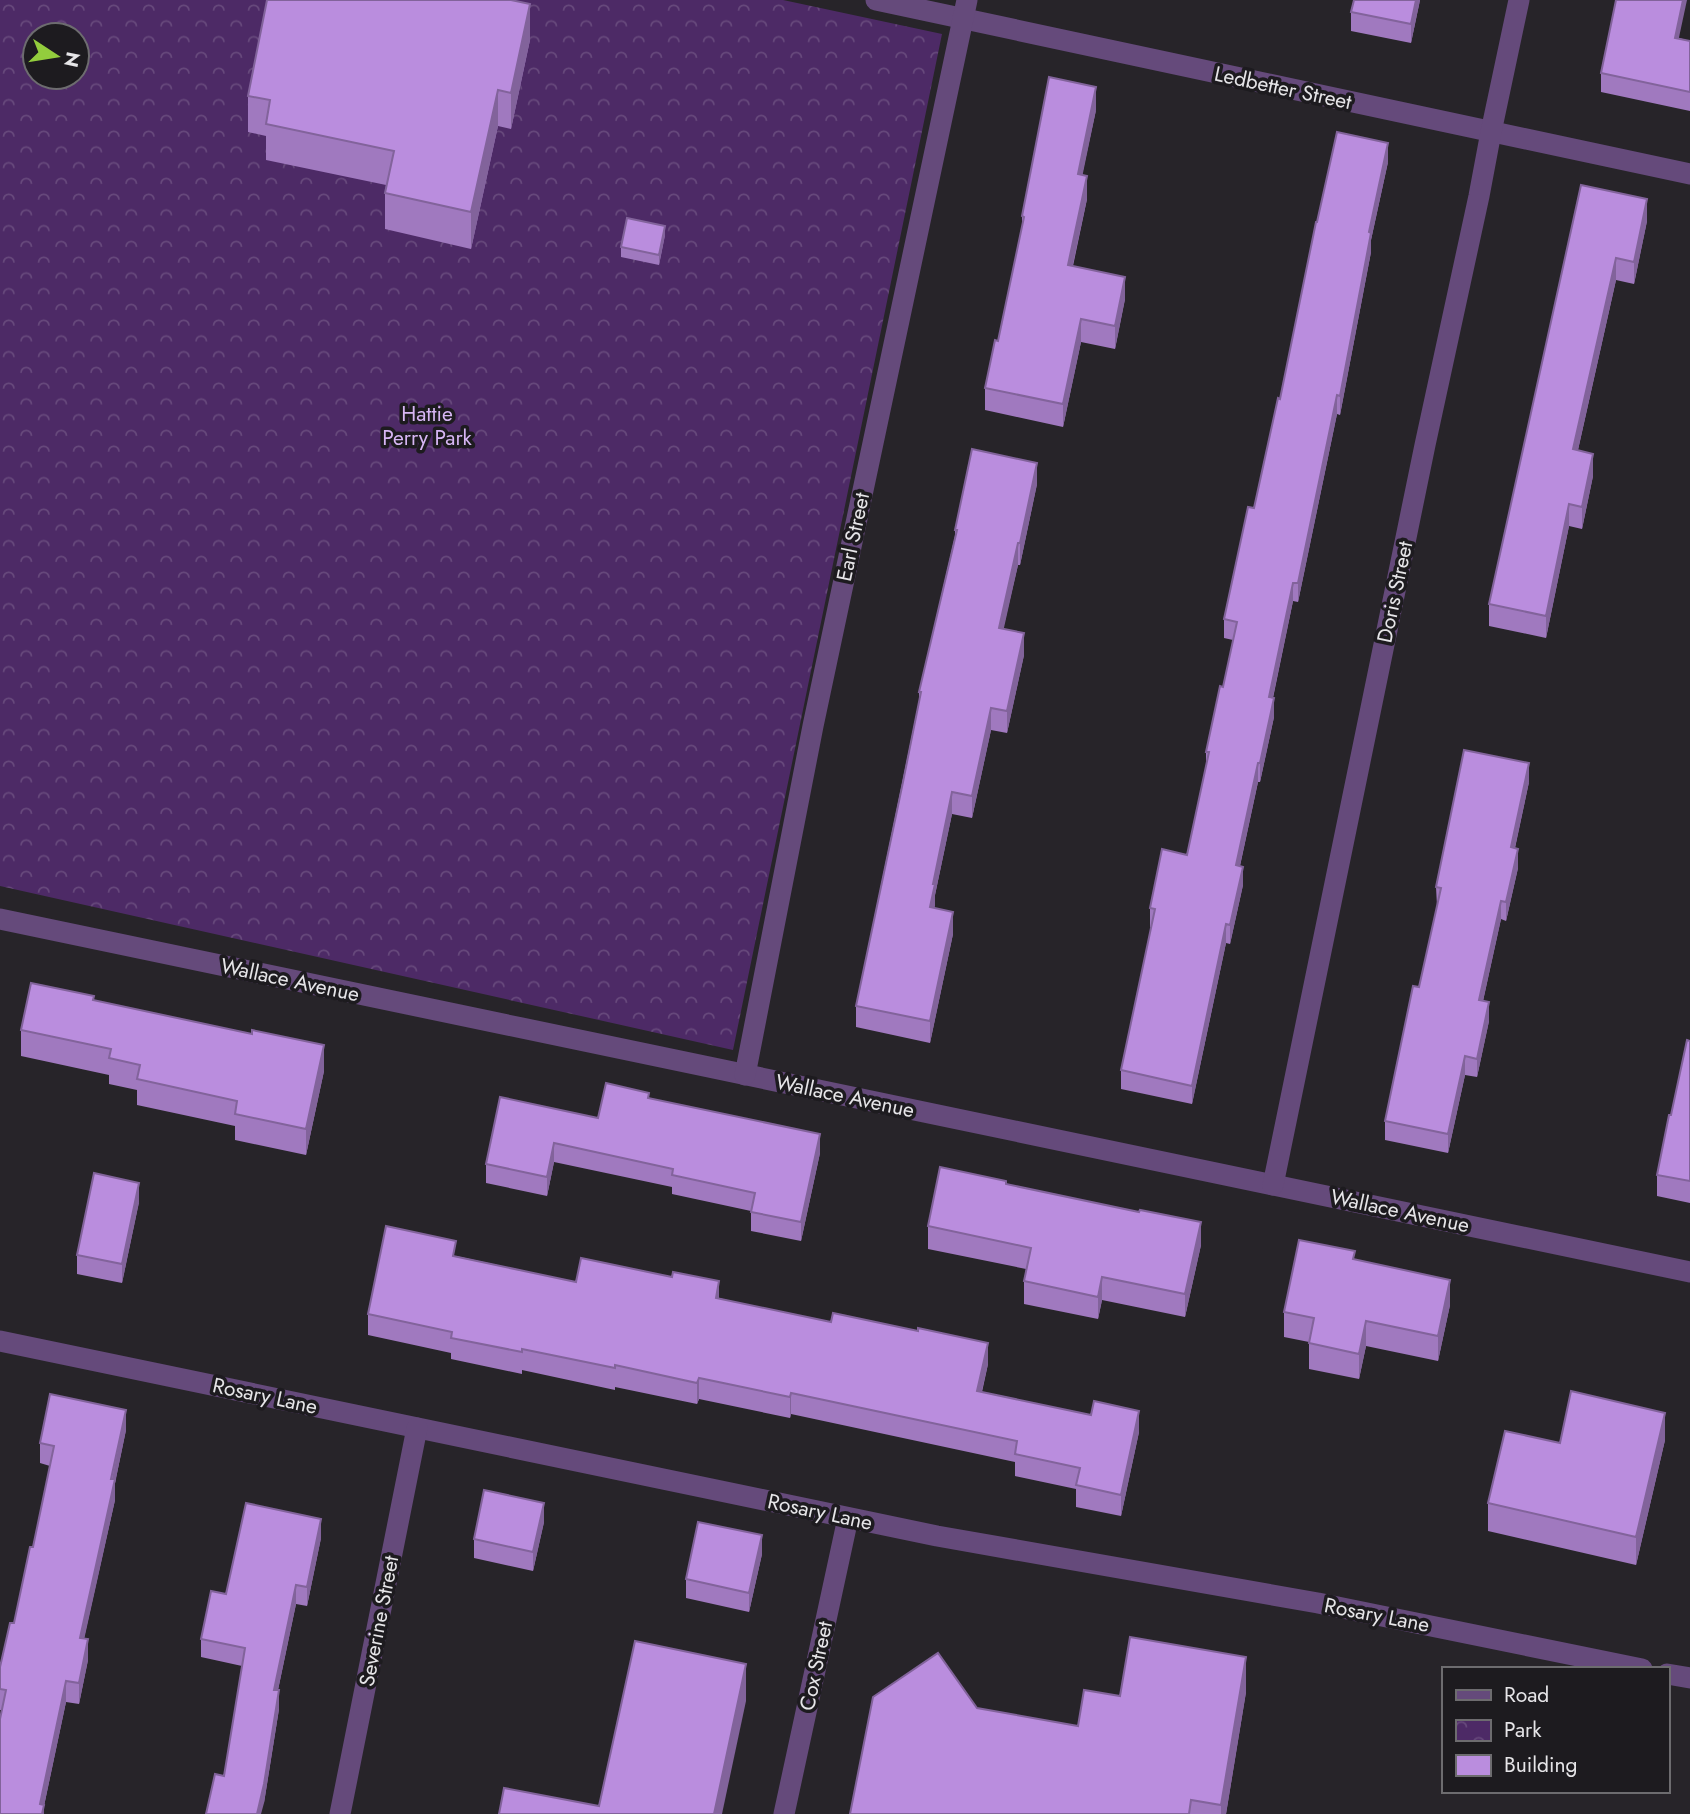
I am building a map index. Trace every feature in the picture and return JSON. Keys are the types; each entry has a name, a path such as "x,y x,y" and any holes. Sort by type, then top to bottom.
{"street":[{"name":"Ledbetter Street","path":"876,0 965,9 1491,132 1690,174"},
{"name":"Doris Street","path":"1273,1185 1424,445 1520,0"},
{"name":"Earl Street","path":"745,1075 813,726 965,9"},
{"name":"Wallace Avenue","path":"0,919 1690,1272"},
{"name":"Rosary Lane","path":"0,1341 948,1538 1318,1604 1632,1667"},
{"name":"Severine Street","path":"340,1814 417,1428"},
{"name":"Cox Street","path":"784,1814 848,1518"},
{"path":"1669,1674 1690,1678"}],"green space":[{"name":"Hattie Perry Park","path":"0,0 783,0 942,34 733,1050 0,886"}],"building":[{"path":"267,0 511,0 530,4 511,93 498,90 471,212 385,193 394,151 266,124 270,100 248,96"},
{"path":"1354,0 1416,0 1411,24 1351,12"},
{"path":"1616,0 1683,0 1675,38 1690,41 1690,92 1601,73"},
{"path":"1049,77 1096,87 1078,174 1087,176 1068,265 1125,277 1115,326 1081,319 1063,404 985,388 995,340 998,341 1024,217 1022,216"},
{"path":"1337,132 1388,143 1340,396 1337,395 1298,583 1293,583 1269,697 1274,698 1236,865 1243,867 1230,925 1226,924 1192,1086 1121,1070 1155,909 1150,908 1162,849 1187,855 1220,686 1223,687 1237,622 1224,619 1248,507 1254,508 1278,398 1280,399"},
{"path":"1581,185 1647,199 1634,262 1616,258 1573,449 1593,454 1582,507 1569,504 1546,616 1489,604"},
{"path":"627,218 665,226 659,255 621,247"},
{"path":"972,449 1037,463 999,628 1024,633 1007,711 991,708 972,796 952,792 933,884 930,907 953,912 930,1021 856,1006 919,692 957,530"},
{"path":"1464,750 1529,763 1511,847 1518,849 1506,902 1501,901 1479,1000 1489,1002 1477,1059 1465,1056 1448,1134 1385,1121 1413,986 1419,987 1441,888 1436,887"},
{"path":"31,983 94,996 93,1000 252,1034 252,1030 324,1045 306,1129 235,1114 237,1101 137,1079 140,1065 109,1058 111,1049 21,1030"},
{"path":"1687,1040 1690,1041 1690,1181 1657,1175"},
{"path":"606,1083 649,1093 648,1098 820,1134 801,1222 751,1212 755,1193 672,1175 673,1169 554,1143 547,1177 486,1164 500,1097 598,1118"},
{"path":"940,1167 1006,1181 1006,1184 1201,1222 1185,1294 1102,1277 1098,1297 1024,1281 1031,1248 928,1226"},
{"path":"94,1173 139,1183 122,1264 77,1255"},
{"path":"386,1226 456,1241 453,1256 576,1282 581,1258 672,1277 673,1272 719,1281 716,1298 831,1322 833,1313 988,1343 977,1391 1091,1415 1094,1401 1139,1411 1121,1495 1076,1485 1080,1468 1015,1454 1017,1441 791,1393 790,1397 699,1378 697,1383 615,1365 615,1368 522,1349 522,1352 451,1338 452,1332 368,1314"},
{"path":"1299,1240 1355,1251 1353,1259 1450,1280 1438,1336 1366,1321 1359,1354 1309,1343 1314,1318 1284,1312"},
{"path":"1571,1391 1665,1413 1636,1537 1488,1503 1505,1431 1560,1443"},
{"path":"50,1394 126,1410 111,1479 115,1479 80,1638 88,1639 79,1683 66,1681 40,1804 44,1805 42,1814 0,1814 0,1719 6,1690 0,1689 0,1667 10,1623 14,1623 30,1547 33,1547 54,1446 40,1443"},
{"path":"484,1490 544,1503 533,1552 474,1539"},
{"path":"246,1503 321,1519 307,1587 296,1585 274,1690 279,1690 257,1814 206,1814 215,1774 224,1776 245,1648 201,1639 211,1591 226,1594"},
{"path":"698,1522 762,1535 749,1593 686,1579"},
{"path":"1130,1637 1246,1657 1221,1805 1191,1800 1189,1814 850,1814 873,1697 938,1653 977,1708 1078,1726 1084,1690 1120,1696"},
{"path":"635,1641 746,1664 714,1814 499,1814 504,1788 599,1806"}]}
